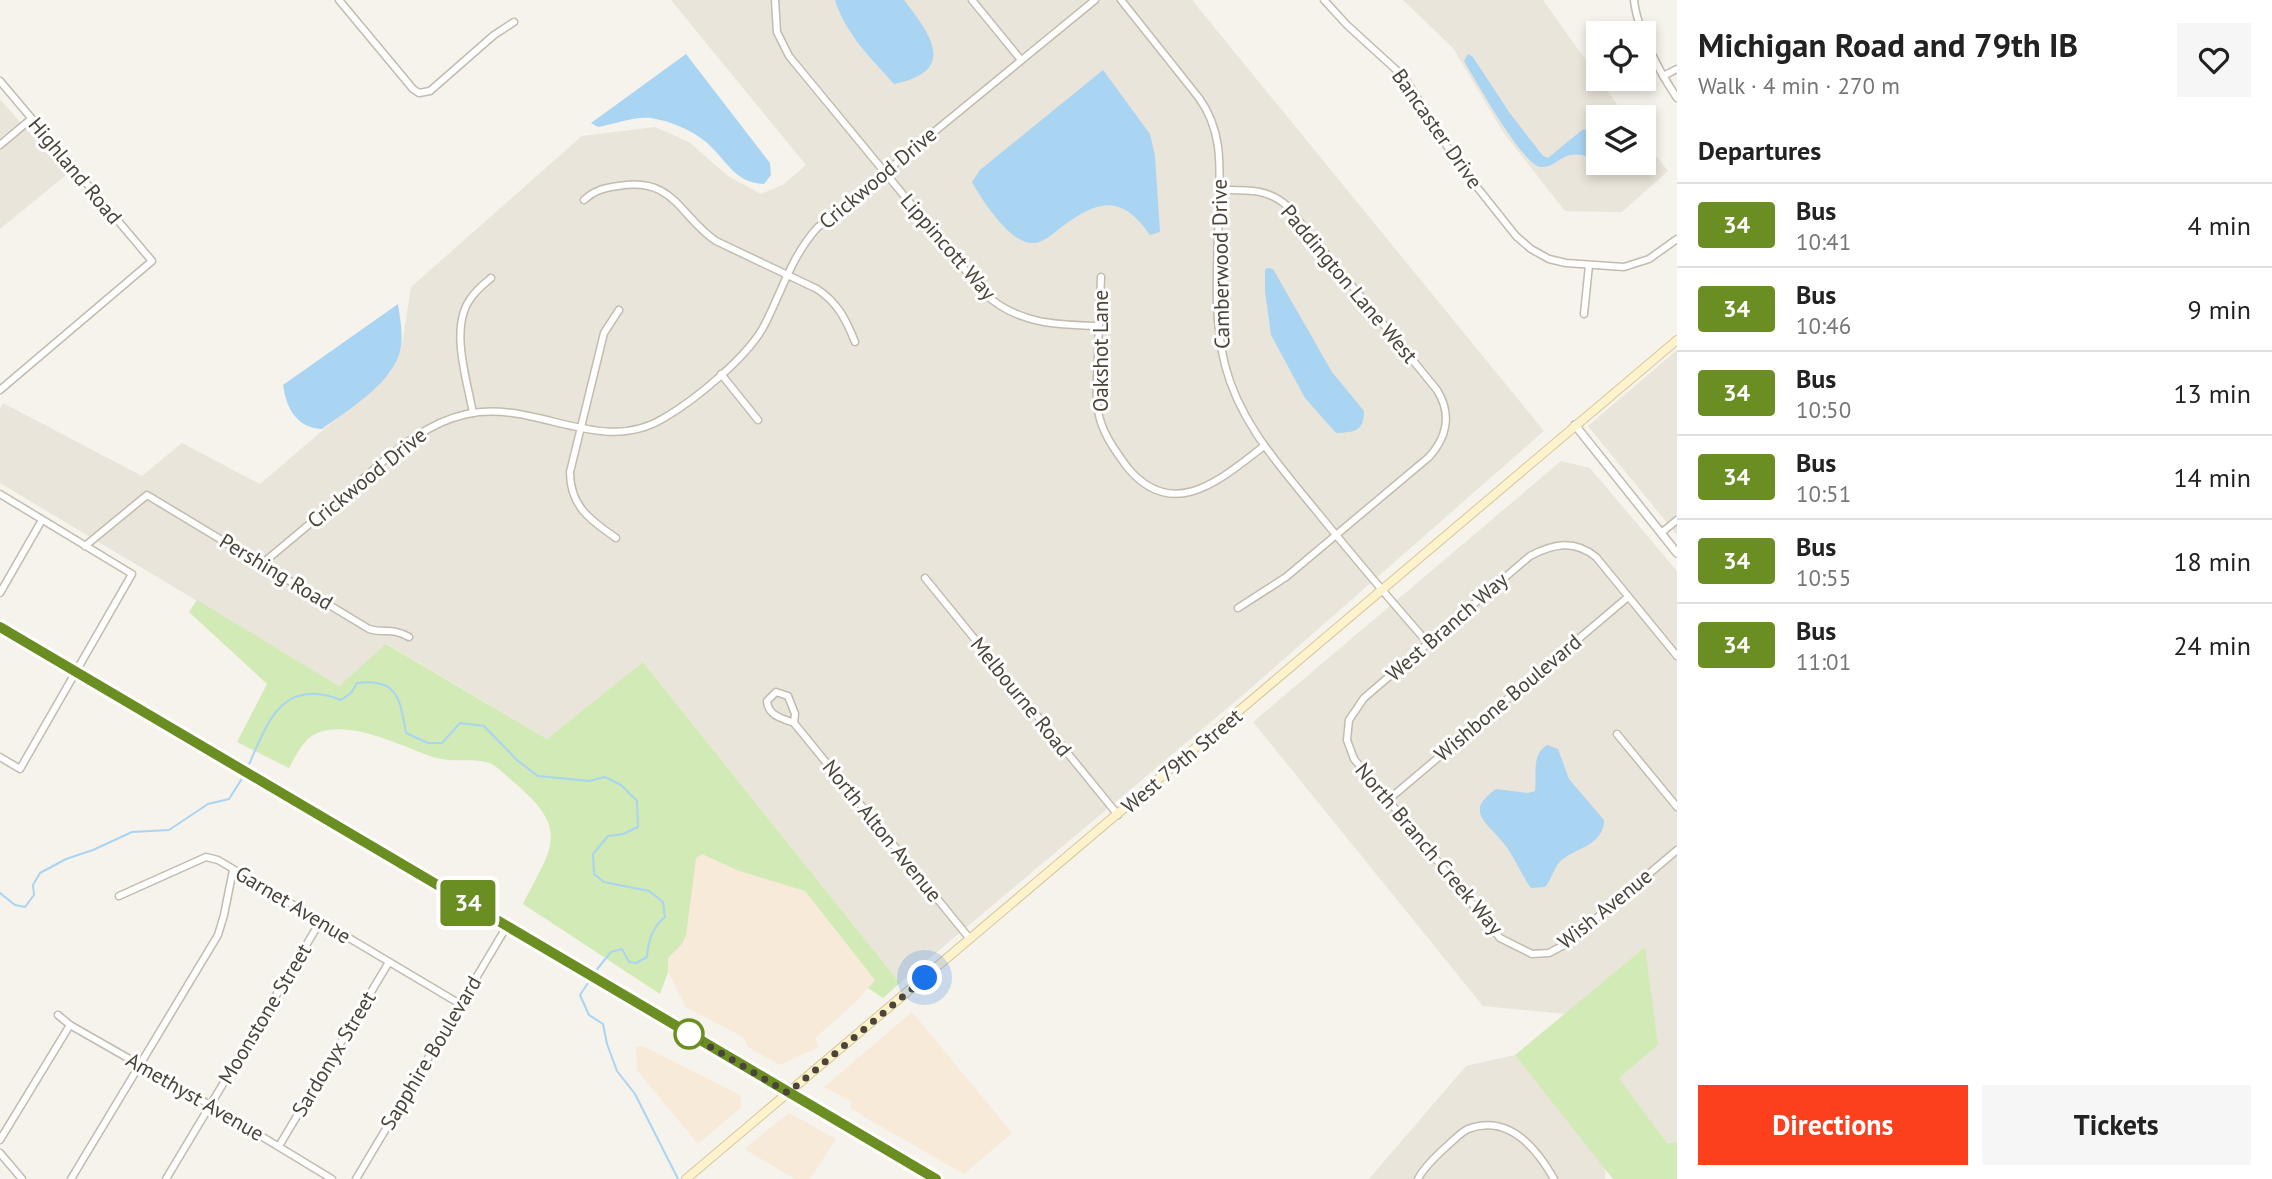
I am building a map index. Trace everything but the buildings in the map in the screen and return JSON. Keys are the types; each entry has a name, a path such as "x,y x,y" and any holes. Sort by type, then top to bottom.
{"main road":[{"name":"West 79th Street","path":"688,1177 1677,340"},
{"path":"0,627 936,1179"}],"street":[{"path":"339,0 419,93 430,91 494,35 514,22"},
{"name":"Lippincott Way","path":"775,0 776,26 787,54 980,289 1017,316 1040,323 1099,326"},
{"path":"971,0 1021,60"},
{"name":"Crickwood Drive","path":"263,563 406,442 444,421 473,413 522,414 598,432 625,432 656,423 673,413 721,374 755,341 804,243 818,227 1095,0"},
{"name":"Camberwood Drive","path":"1121,0 1207,109 1214,124 1219,145 1218,304 1222,354 1237,401 1264,446 1382,592 1428,643"},
{"name":"Bancaster Drive","path":"1324,0 1401,74 1418,96 1457,162 1518,238 1543,257 1566,263 1617,268 1640,263 1655,256 1677,239"},
{"path":"1634,0 1638,21 1663,76 1677,98"},
{"path":"1663,76 1677,69"},
{"name":"Highland Road","path":"0,81 152,261 1,387"},
{"path":"0,145 31,119"},
{"path":"584,200 593,192 604,188 629,184 652,187 674,198 702,230 716,241 817,289 831,300 845,318 855,342"},
{"name":"Paddington Lane West","path":"1219,190 1259,191 1272,195 1286,205 1435,388 1444,405 1446,421 1441,441 1429,457 1336,535"},
{"path":"1584,314 1589,265"},
{"name":"Oakshot Lane","path":"1101,277 1097,394 1100,420 1112,447 1143,483 1168,494 1198,489 1223,477 1264,446"},
{"path":"473,413 461,340 461,320 470,298 491,278"},
{"path":"616,538 589,519 573,496 570,472 604,333 619,310"},
{"path":"721,374 758,420"},
{"path":"1575,425 1677,553"},
{"path":"0,494 132,574 20,769 0,757"},
{"name":"Pershing Road","path":"85,546 147,495 369,629 395,630 409,637"},
{"path":"0,593 42,520"},
{"path":"1661,533 1677,520"},
{"path":"1238,608 1286,577 1336,535"},
{"name":"West Branch Way","path":"1347,731 1352,713 1364,698 1530,556 1548,547 1566,545 1585,549 1596,557 1628,597"},
{"name":"Melbourne Road","path":"925,578 1118,815"},
{"path":"1628,597 1677,656"},
{"name":"Wishbone Boulevard","path":"1388,800 1628,597"},
{"name":"North Alton Avenue","path":"794,723 795,714 788,696 776,692 770,696 766,701 769,710 775,716 794,723 970,939"},
{"name":"North Branch Creek Way","path":"1347,731 1354,758 1500,938 1528,953"},
{"path":"1617,734 1677,807"},
{"name":"Wish Avenue","path":"1528,953 1549,953 1566,944 1677,850"},
{"name":"Garnet Avenue","path":"119,896 206,857 218,860 460,1004"},
{"path":"71,1179 218,935 233,870"},
{"name":"Moonstone Street","path":"166,1179 320,922"},
{"name":"Sapphire Boulevard","path":"356,1179 507,926"},
{"name":"Sardonyx Street","path":"279,1146 389,962"},
{"name":"Amethyst Avenue","path":"58,1014 70,1025 332,1179"},
{"path":"0,1140 70,1025"},
{"path":"1418,1179 1466,1129 1493,1123 1516,1133 1544,1161 1554,1179"},
{"path":"0,1153 22,1179"}],"shaded area":[{"path":"671,0 1192,0 1544,431 1243,695 900,983 644,663 547,739 387,644 339,686 0,483 0,409 3,403 142,476 182,443 260,484 390,373 401,350 411,287 582,136 655,127 689,142 728,176 761,194 784,184 806,165"},
{"path":"1403,0 1543,0 1586,61 1586,91 1608,91 1617,105 1586,105 1586,175 1656,175 1656,156 1668,171 1622,212 1565,211 1503,132 1453,48"},
{"path":"0,99 66,175 0,229"},
{"path":"1677,350 1677,535 1588,426"},
{"path":"1561,461 1590,468 1677,571 1677,1142 1667,1143 1619,1078 1645,947 1565,1014 1483,1006 1253,722"},
{"path":"702,854 739,871 805,891 875,980 856,1002 815,1038 819,1047 780,1065 748,1047 743,1037 686,1007 668,972 668,958 682,944 696,858"},
{"path":"912,1012 1012,1133 964,1174 873,1122 850,1107 852,1102 824,1087"},
{"path":"643,1046 740,1095 741,1107 698,1144 637,1070 636,1047"},
{"path":"1515,1055 1605,1166 1605,1179 1369,1179 1466,1066"},
{"path":"789,1113 836,1139 810,1179 795,1179 744,1149"}],"green space":[{"path":"197,600 339,686 386,644 547,739 643,662 900,983 883,998 868,988 875,980 805,891 739,871 702,854 696,859 686,935 682,944 668,958 668,972 660,994 523,904 547,855 551,841 550,829 545,815 533,801 494,765 480,761 439,759 377,736 348,730 333,729 314,734 289,768 237,742 267,684 189,612"},
{"path":"1645,947 1658,1045 1619,1078 1667,1143 1677,1142 1677,1179 1613,1179 1515,1055"}],"water":[{"path":"835,0 904,0 923,26 933,50 933,61 927,70 914,78 894,84 852,35"},
{"path":"686,54 770,163 771,175 764,184 754,183 738,175 706,142 673,124 645,118 598,127 591,123"},
{"path":"1468,54 1473,57 1509,112 1543,156 1548,158 1586,129 1586,157 1567,156 1545,167 1533,163 1499,120 1464,61"},
{"path":"1103,70 1150,134 1155,156 1160,232 1150,235 1128,212 1107,205 1096,207 1072,219 1043,241 1023,241 997,219 972,182 980,170"},
{"path":"1267,268 1273,269 1332,372 1364,411 1364,418 1357,430 1336,433 1305,398 1271,335 1265,291"},
{"path":"398,304 401,347 397,360 381,383 322,429 299,421 290,409 283,385"},
{"path":"1547,745 1558,749 1569,779 1604,820 1600,835 1560,862 1545,887 1531,888 1509,850 1486,824 1480,811 1486,797 1496,789 1528,793 1535,791 1537,759"}],"waterway":[{"path":"247,769 270,721 290,699 304,694 321,694 341,700 351,693 357,683 371,682 381,684 395,693 402,710 406,733 428,743 442,743 460,723 484,726 518,761 538,776 589,781 605,777 621,785 637,801 638,827 623,834 608,836 593,854 594,874 604,882 649,891 663,902 665,917 652,935 647,957 636,963 629,962 622,949 611,952 594,973"},
{"path":"0,893 15,905 25,907 34,895 33,885 40,873 66,859 132,832 169,830 208,804 229,799 243,777"},
{"path":"590,980 580,995 589,1015 603,1024 617,1071 635,1094 678,1179"}],"bus line":[{"name":"34","path":"0,627 936,1179"}],"route":[{"path":"689,1034 788,1093 925,978"}]}
